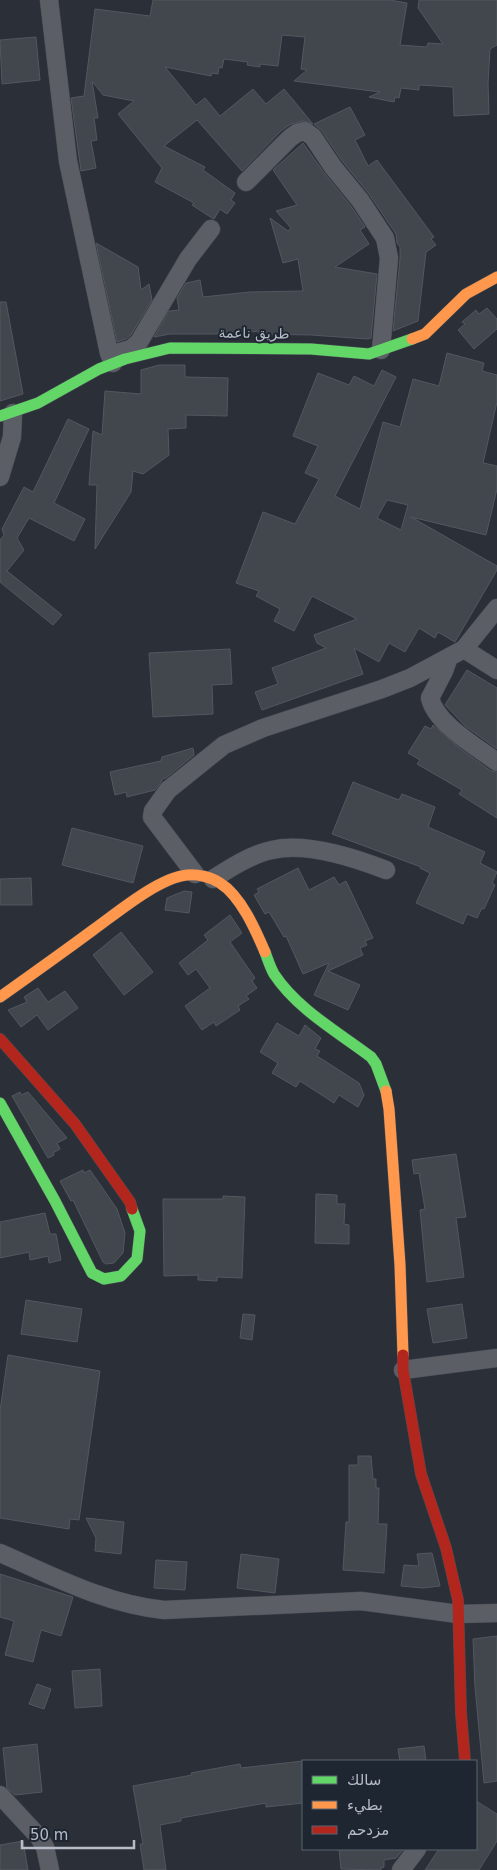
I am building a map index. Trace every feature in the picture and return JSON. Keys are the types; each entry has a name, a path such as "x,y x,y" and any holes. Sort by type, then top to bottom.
{"street":[{"path":"49,0 68,161 111,358 126,352 139,342 188,259 212,229"},
{"path":"246,182 297,133 305,131 313,137 333,167 360,200 385,238 389,258 381,350"},
{"name":"طريق ناعمة","path":"7,415 38,403 99,369 111,358 170,348 311,349 369,354 394,347 425,334 466,294 497,277"},
{"path":"0,478 12,437 7,415"},
{"path":"497,608 456,653 430,698 431,704 446,723 497,762"},
{"path":"456,653 497,670"},
{"path":"195,874 152,818 153,811 168,790 224,745 263,728 389,687 456,653"},
{"path":"213,879 246,861 275,849 293,848 346,856 386,870"},
{"path":"0,996 142,895 169,881 195,874 213,879 225,886 254,926 273,972 283,986 308,1010 371,1057 381,1073 389,1109 400,1265 403,1370 421,1474 455,1583 465,1760"},
{"path":"0,1039 75,1124 130,1202 140,1231 137,1259 121,1276 104,1279 92,1273 55,1201 0,1103"},
{"path":"403,1370 497,1358"},
{"path":"0,1553 99,1596 148,1609 164,1610 361,1601 458,1614 497,1613"},
{"path":"0,1795 45,1846 50,1870"},
{"path":"401,1870 416,1850"}],"building":[{"path":"153,0 390,0 407,3 400,45 427,47 428,43 443,44 418,8 419,0 497,0 497,45 490,49 489,114 454,116 453,87 419,85 419,90 401,88 399,98 395,97 394,102 369,97 380,92 294,81 307,70 301,69 305,37 282,35 278,66 260,64 260,67 247,65 248,62 224,59 222,68 219,67 218,74 212,73 211,76 165,67 196,105 205,98 220,116 253,89 266,104 284,89 313,124 303,121 291,124 282,130 242,171 197,120 164,146 205,167 203,170 235,193 231,200 235,203 227,214 220,209 214,219 192,205 194,203 155,182 162,168 118,114 134,101 103,95 92,81 98,118 94,118 97,140 91,141 96,168 81,171 71,98 84,96 95,9 150,16"},
{"path":"36,37 40,80 2,84 0,40"},
{"path":"350,107 365,135 355,140 368,166 377,160 434,237 431,239 436,245 426,252 418,321 393,331 400,259 400,247 397,243 396,234 369,194 342,161 322,131 314,124"},
{"path":"303,143 365,227 360,230 369,244 335,267 377,274 371,338 259,334 259,331 232,334 170,334 154,337 169,311 179,310 177,298 186,283 200,280 203,297 250,292 303,291 298,259 283,263 270,218 288,231 291,228 276,211 297,205 273,170"},
{"path":"96,243 138,267 141,290 149,284 152,300 131,335 117,342"},
{"path":"0,302 6,302 23,394 0,401"},
{"path":"487,308 497,319 497,329 474,349 458,330 465,324 462,322 476,310 479,314"},
{"path":"447,353 484,363 482,371 497,375 497,402 483,463 497,466 497,489 486,535 411,517 497,566 497,570 455,642 438,632 435,638 419,628 405,652 389,643 379,662 354,648 363,674 262,710 255,692 278,684 272,668 326,648 317,643 314,635 357,619 312,596 294,631 274,621 280,609 256,596 259,591 236,583 263,512 295,524 319,479 305,473 318,446 293,436 318,373 349,385 354,376 374,386 382,370 396,377 335,496 360,509 383,422 400,427 413,379 439,386","holes":["387,500 408,505 401,530 377,518"]},
{"path":"159,365 185,365 185,377 228,378 227,416 186,415 186,428 168,429 169,455 143,474 133,471 131,492 95,549 97,485 89,485 93,431 102,435 105,391 141,394 141,370"},
{"path":"68,419 89,429 54,503 85,519 74,541 29,518 17,538 24,550 7,571 62,615 53,625 0,582 0,540 4,535 2,529 24,487 33,492"},
{"path":"230,649 232,684 212,685 213,714 153,717 149,653"},
{"path":"467,670 497,688 497,749 465,726 445,705"},
{"path":"433,725 462,750 491,771 497,772 497,818 459,794 462,790 417,764 420,760 408,753 425,726 431,729"},
{"path":"193,748 194,755 166,778 162,779 155,790 127,797 126,792 115,795 110,772 161,761 162,757"},
{"path":"353,782 399,800 402,794 435,807 428,827 485,852 480,863 497,872 492,883 495,885 484,909 482,908 477,918 467,914 463,924 416,903 430,873 421,867 332,834"},
{"path":"72,828 143,846 133,883 62,865"},
{"path":"298,868 309,890 334,877 339,885 346,881 373,938 365,941 367,945 360,948 363,955 328,971 360,985 348,1010 314,995 329,963 303,974 286,936 284,937 269,912 265,914 254,895 259,892 257,889"},
{"path":"31,878 32,905 0,905 0,879"},
{"path":"184,891 192,892 189,913 165,910 167,898"},
{"path":"230,915 242,933 230,942 255,978 252,981 257,988 246,996 249,999 238,1006 240,1010 216,1026 214,1022 202,1030 185,1006 210,988 196,969 188,975 179,963 208,940 204,935"},
{"path":"121,932 153,972 124,995 93,955"},
{"path":"38,988 48,1002 65,991 78,1008 48,1030 37,1015 21,1027 8,1010 27,1002 24,997"},
{"path":"277,1023 299,1036 305,1025 321,1038 315,1049 320,1051 317,1056 359,1083 364,1095 358,1107 339,1095 334,1103 300,1081 296,1087 272,1073 278,1063 260,1052"},
{"path":"20,1092 21,1095 28,1092 67,1138 57,1143 60,1149 48,1158 12,1096"},
{"path":"456,1154 466,1217 456,1218 464,1277 427,1282 420,1210 425,1209 419,1173 414,1174 412,1160"},
{"path":"83,1170 84,1173 90,1170 117,1209 125,1233 123,1253 114,1263 106,1264 103,1262 73,1200 71,1201 60,1181"},
{"path":"316,1194 337,1195 337,1204 345,1204 344,1224 349,1225 349,1244 315,1243"},
{"path":"223,1196 245,1197 242,1278 217,1277 217,1281 198,1280 198,1275 164,1276 163,1199 223,1199"},
{"path":"45,1213 50,1234 56,1234 61,1260 49,1263 48,1256 30,1260 29,1252 0,1258 0,1222"},
{"path":"26,1300 82,1309 77,1342 21,1334"},
{"path":"462,1304 467,1338 433,1343 427,1309"},
{"path":"243,1314 255,1315 252,1340 240,1338"},
{"path":"8,1355 100,1371 79,1520 70,1519 69,1529 0,1518 0,1411"},
{"path":"358,1456 371,1456 373,1479 376,1479 376,1488 379,1488 378,1524 387,1524 384,1573 343,1570 346,1522 349,1522 349,1465 358,1465"},
{"path":"86,1518 124,1522 121,1554 95,1551 96,1538"},
{"path":"432,1553 440,1586 423,1588 401,1586 404,1565 419,1566 417,1554"},
{"path":"241,1554 279,1559 275,1593 237,1588"},
{"path":"156,1560 187,1562 185,1590 154,1588"},
{"path":"0,1574 73,1597 61,1636 41,1630 33,1662 5,1655 14,1621 0,1617"},
{"path":"497,1636 497,1781 484,1783 475,1687 473,1639"},
{"path":"100,1669 102,1706 75,1708 72,1671"},
{"path":"37,1684 51,1689 44,1709 29,1704"},
{"path":"37,1744 42,1792 15,1795 7,1788 3,1748"},
{"path":"424,1746 426,1760 400,1760 398,1749"},
{"path":"302,1761 302,1803 266,1807 266,1803 181,1818 181,1821 160,1825 166,1870 144,1870 140,1844 143,1844 133,1786 240,1764 241,1768"},
{"path":"477,1802 497,1814 497,1841 479,1870 425,1870 438,1850 477,1850"},
{"path":"23,1841 28,1870 0,1870 0,1845"},
{"path":"339,1850 403,1850 396,1858 384,1860 384,1867 381,1870 341,1869"}],"traffic: fast":[{"path":"0,416 38,403 99,369 125,359 170,348 311,349 369,354 412,339"},
{"path":"265,952 274,974 294,998 371,1057 376,1064 386,1091"},
{"path":"0,1103 55,1201 92,1273 104,1279 121,1276 137,1259 140,1231 132,1209"}],"traffic: slow":[{"path":"412,339 425,334 466,294 497,277"},
{"path":"0,997 138,897 163,882 187,875 209,878 228,889 247,914 265,952"},
{"path":"386,1091 389,1109 400,1265 403,1355"}],"traffic: jam":[{"path":"0,1039 75,1124 130,1202 132,1209"},
{"path":"403,1355 403,1370 421,1474 446,1548 458,1600 461,1713 465,1760"}]}
